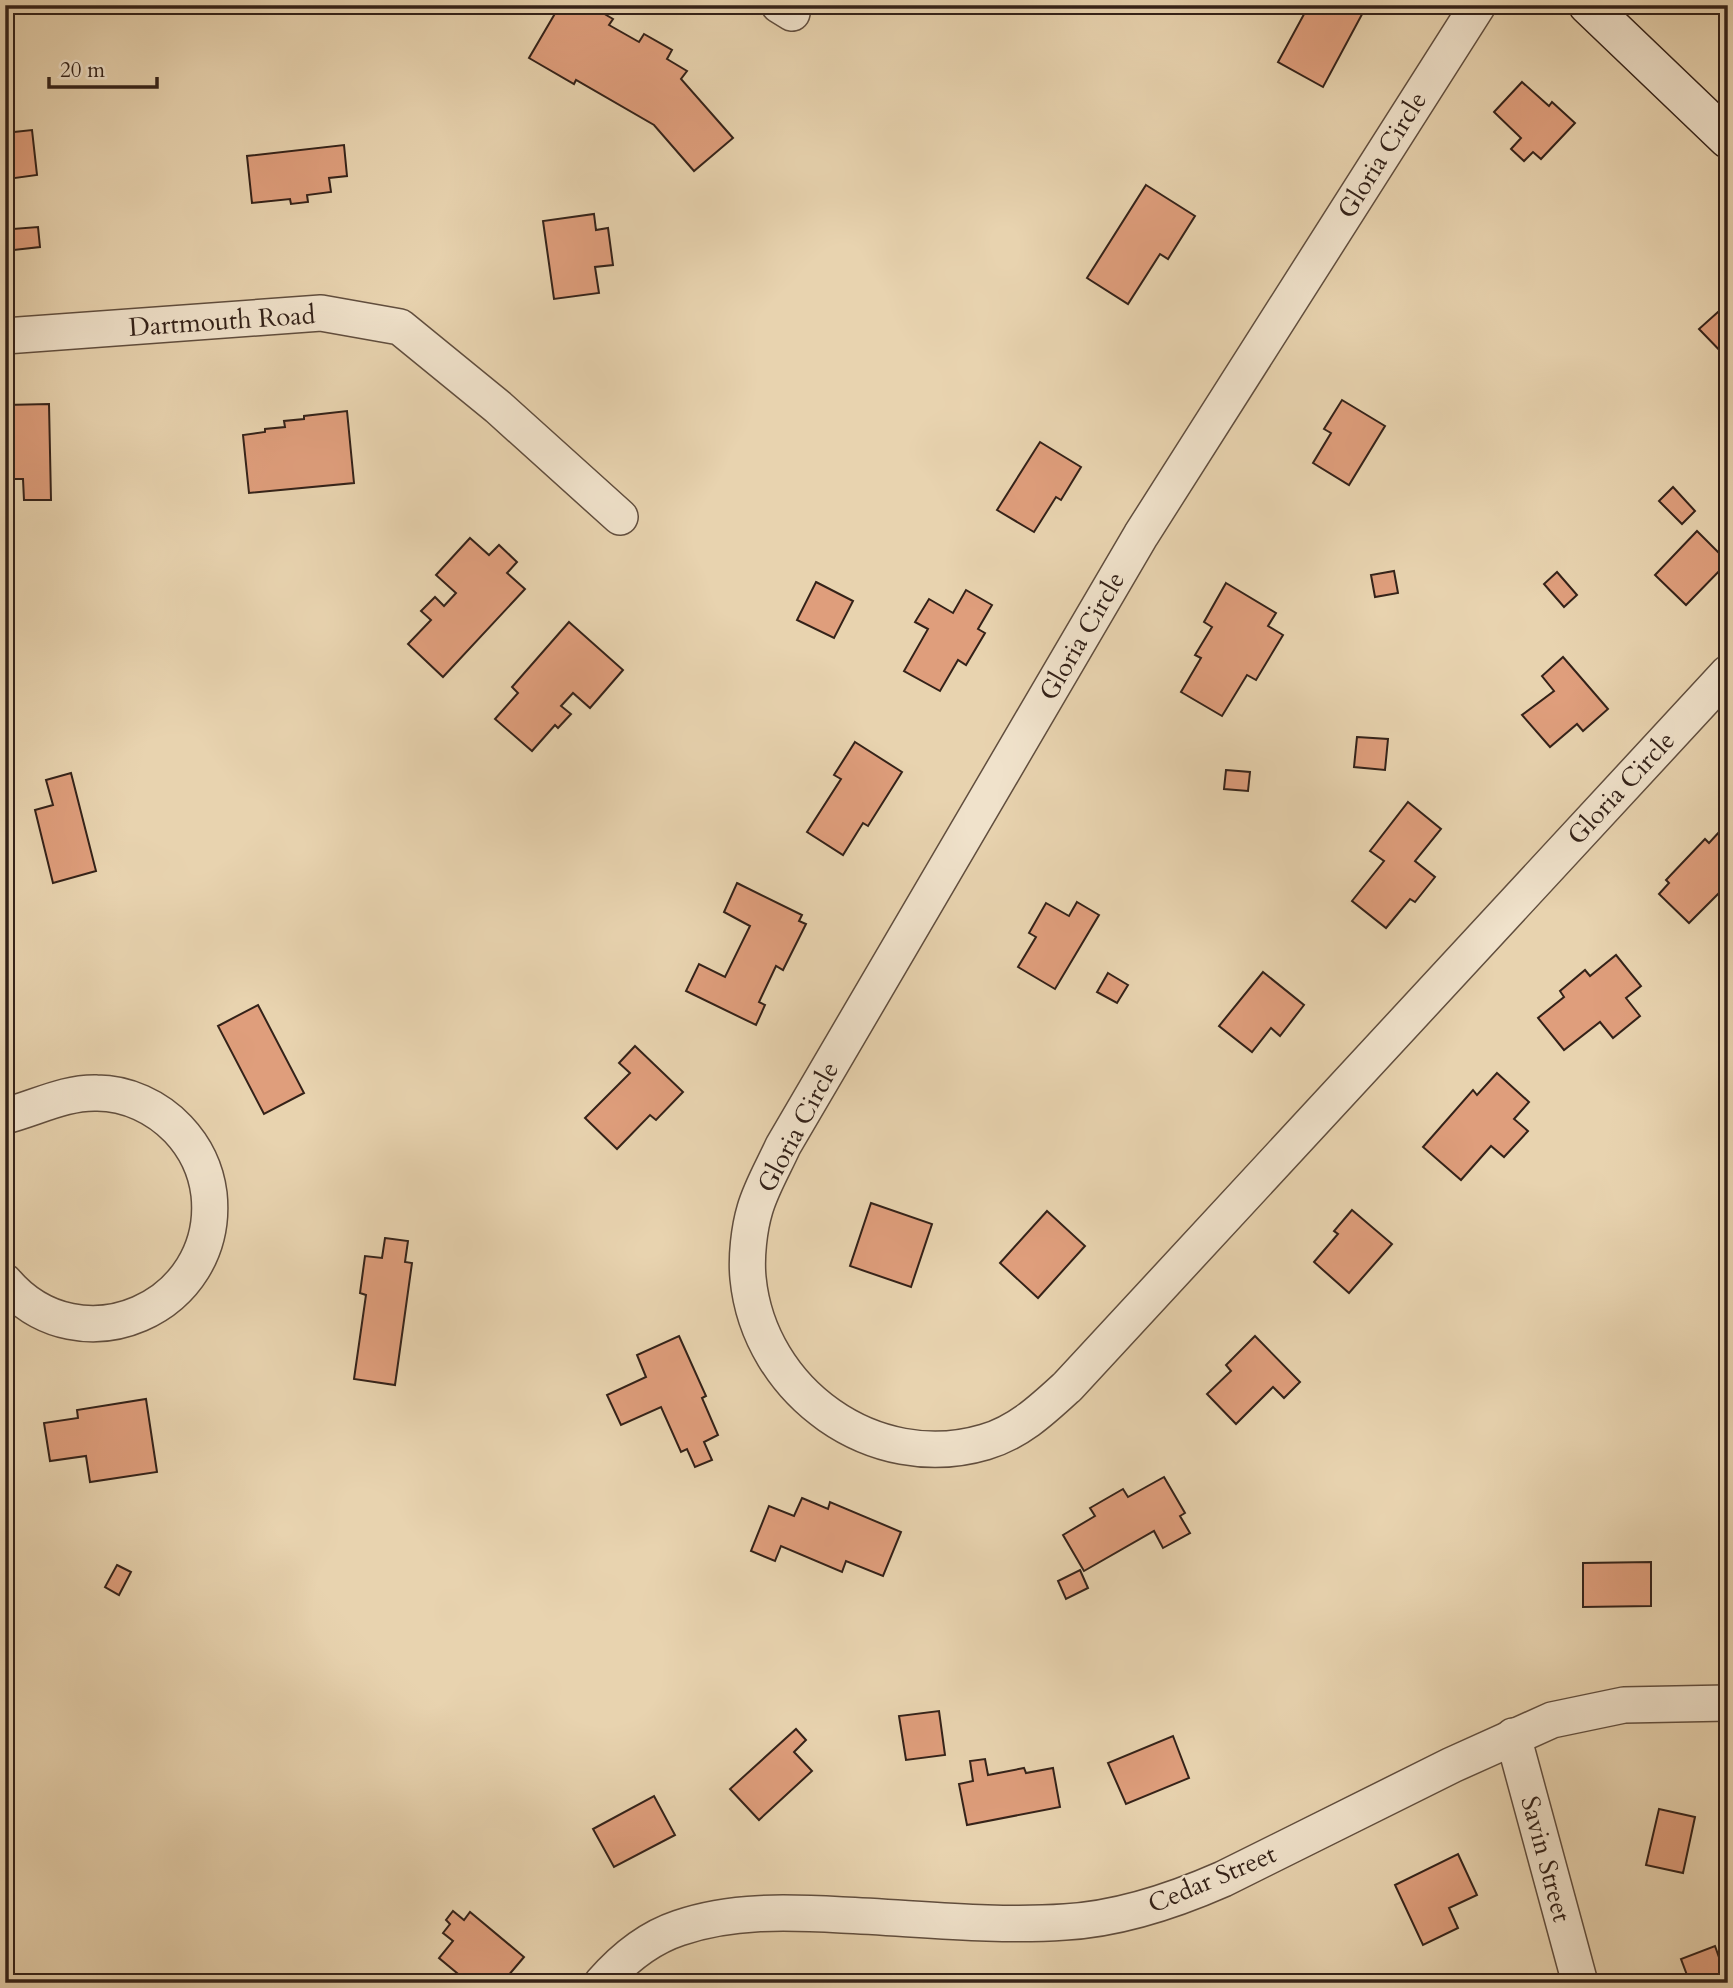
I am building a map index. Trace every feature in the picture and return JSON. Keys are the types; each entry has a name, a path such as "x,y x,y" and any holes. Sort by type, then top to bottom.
{"main road":[{"path":"1588,5 1725,133"}],"street":[{"name":"Gloria Circle","path":"1478,5 1141,535 783,1146 755,1209 749,1243 748,1277 755,1310 766,1341 785,1373 811,1402 840,1424 875,1439 908,1447 947,1449 986,1442 1015,1430 1043,1410 1087,1366 1728,673"},
{"name":"Dartmouth Road","path":"5,336 321,313 400,327 498,407 620,517"},
{"path":"5,1116 80,1094 99,1093 138,1101 171,1121 190,1144 204,1170 210,1208 209,1227 196,1264 171,1295 138,1315 100,1324 61,1319 26,1302 5,1282"},
{"name":"Cedar Street","path":"602,1983 620,1964 662,1935 679,1928 730,1917 796,1912 1026,1924 1081,1921 1147,1908 1185,1896 1223,1879 1513,1736 1552,1720 1612,1707 1728,1703"},
{"name":"Savin Street","path":"1513,1736 1580,1983"}],"building":[{"path":"560,5 589,5 613,19 609,25 639,42 644,34 672,50 667,59 687,71 681,79 733,138 694,171 654,125 576,80 574,84 529,58"},
{"path":"1309,5 1367,5 1323,87 1278,62"},
{"path":"1522,82 1549,106 1552,102 1575,123 1541,159 1533,152 1524,161 1511,149 1521,138 1494,112"},
{"path":"32,130 37,175 7,179 13,229 38,227 40,247 5,251 5,133"},
{"path":"344,145 347,176 329,178 331,192 307,195 308,202 291,204 290,199 252,203 247,156"},
{"path":"1146,185 1195,216 1168,259 1160,254 1128,304 1087,278"},
{"path":"594,214 596,230 608,228 613,265 595,267 599,293 554,299 543,221"},
{"path":"1728,303 1728,359 1699,329"},
{"path":"1342,400 1385,426 1349,485 1313,463 1331,433 1324,429"},
{"path":"49,404 51,500 24,500 23,479 5,479 5,405"},
{"path":"347,411 354,483 249,493 243,435 285,427 284,421 304,419 304,416"},
{"path":"1040,442 1081,467 1061,500 1056,497 1034,532 997,510"},
{"path":"1673,487 1695,511 1682,524 1659,501"},
{"path":"1697,531 1728,562 1686,605 1655,575"},
{"path":"470,538 489,555 499,545 517,562 507,573 525,589 443,677 408,644 431,620 421,611 435,597 444,606 456,593 436,575"},
{"path":"1394,571 1398,593 1375,597 1371,575"},
{"path":"1557,572 1577,595 1564,607 1544,584"},
{"path":"816,582 853,601 834,638 797,620"},
{"path":"1226,583 1276,613 1268,626 1283,635 1256,680 1247,675 1222,716 1181,692 1201,658 1195,655 1212,627 1204,622"},
{"path":"966,590 992,605 978,629 985,633 966,665 958,660 940,691 904,671 928,629 915,622 929,599 953,613"},
{"path":"569,622 623,670 590,708 573,693 561,706 571,714 558,728 555,725 532,751 495,719 518,693 512,687"},
{"path":"1563,657 1608,709 1583,731 1577,724 1550,747 1522,715 1554,691 1542,676"},
{"path":"1357,737 1388,739 1385,770 1354,767"},
{"path":"855,742 902,772 868,826 863,823 843,855 807,832 841,779 834,775"},
{"path":"1226,770 1250,772 1248,791 1224,789"},
{"path":"71,773 96,871 53,883 35,810 53,805 46,780"},
{"path":"1408,802 1441,829 1415,861 1435,877 1415,902 1410,899 1386,928 1352,901 1384,861 1370,851"},
{"path":"1721,830 1728,836 1728,884 1689,923 1659,894 1669,883 1666,880 1705,839 1709,843"},
{"path":"737,883 802,915 799,921 806,924 783,970 776,966 759,1002 765,1005 756,1025 686,991 699,964 725,977 750,926 724,912"},
{"path":"1077,902 1099,915 1055,989 1018,967 1036,937 1029,933 1046,903 1069,916"},
{"path":"1616,955 1641,986 1626,998 1640,1016 1613,1038 1600,1022 1564,1050 1538,1018 1564,997 1560,991 1585,970 1590,976"},
{"path":"1263,972 1304,1005 1280,1036 1271,1028 1252,1052 1219,1026"},
{"path":"1108,973 1128,985 1117,1003 1097,992"},
{"path":"258,1005 304,1093 264,1114 218,1026"},
{"path":"635,1046 683,1092 656,1120 650,1115 617,1149 585,1118 630,1073 619,1063"},
{"path":"1497,1073 1529,1102 1514,1119 1528,1131 1504,1157 1491,1146 1461,1180 1423,1147 1473,1090 1477,1095"},
{"path":"871,1203 932,1224 911,1287 850,1266"},
{"path":"1352,1210 1392,1244 1349,1293 1314,1262 1338,1234 1334,1231"},
{"path":"1047,1211 1085,1246 1038,1298 1000,1263"},
{"path":"385,1238 408,1241 405,1262 412,1263 395,1385 354,1379 366,1295 360,1293 365,1256 382,1258"},
{"path":"679,1336 706,1396 702,1398 718,1435 704,1442 712,1460 695,1467 687,1449 681,1452 661,1407 621,1425 607,1395 646,1377 637,1355"},
{"path":"1255,1336 1300,1382 1284,1398 1273,1387 1236,1424 1207,1394 1231,1371 1226,1365"},
{"path":"146,1399 157,1472 90,1482 86,1456 50,1461 44,1423 78,1418 77,1410"},
{"path":"1164,1477 1185,1513 1180,1516 1190,1533 1163,1548 1154,1531 1084,1571 1063,1535 1095,1516 1090,1508 1123,1489 1128,1497"},
{"path":"802,1498 828,1509 830,1502 901,1532 883,1576 846,1561 842,1572 781,1546 775,1561 751,1551 769,1506 794,1516"},
{"path":"1651,1562 1651,1606 1583,1607 1583,1563"},
{"path":"117,1565 131,1572 119,1595 105,1587"},
{"path":"1080,1570 1088,1588 1066,1599 1058,1581"},
{"path":"939,1711 945,1755 906,1760 899,1716"},
{"path":"796,1729 806,1740 794,1752 812,1771 759,1820 730,1789"},
{"path":"1173,1736 1189,1778 1126,1804 1108,1763"},
{"path":"985,1759 988,1775 1024,1768 1026,1773 1053,1768 1060,1807 967,1825 959,1784 973,1781 970,1761"},
{"path":"654,1796 675,1835 614,1867 593,1829"},
{"path":"1659,1809 1695,1817 1683,1873 1646,1865"},
{"path":"1458,1854 1477,1895 1449,1908 1458,1928 1423,1945 1395,1885"},
{"path":"453,1911 464,1920 470,1912 524,1957 502,1983 469,1983 439,1958 453,1941 443,1933 450,1924 446,1920"},
{"path":"1715,1946 1728,1983 1690,1983 1681,1959"}]}
